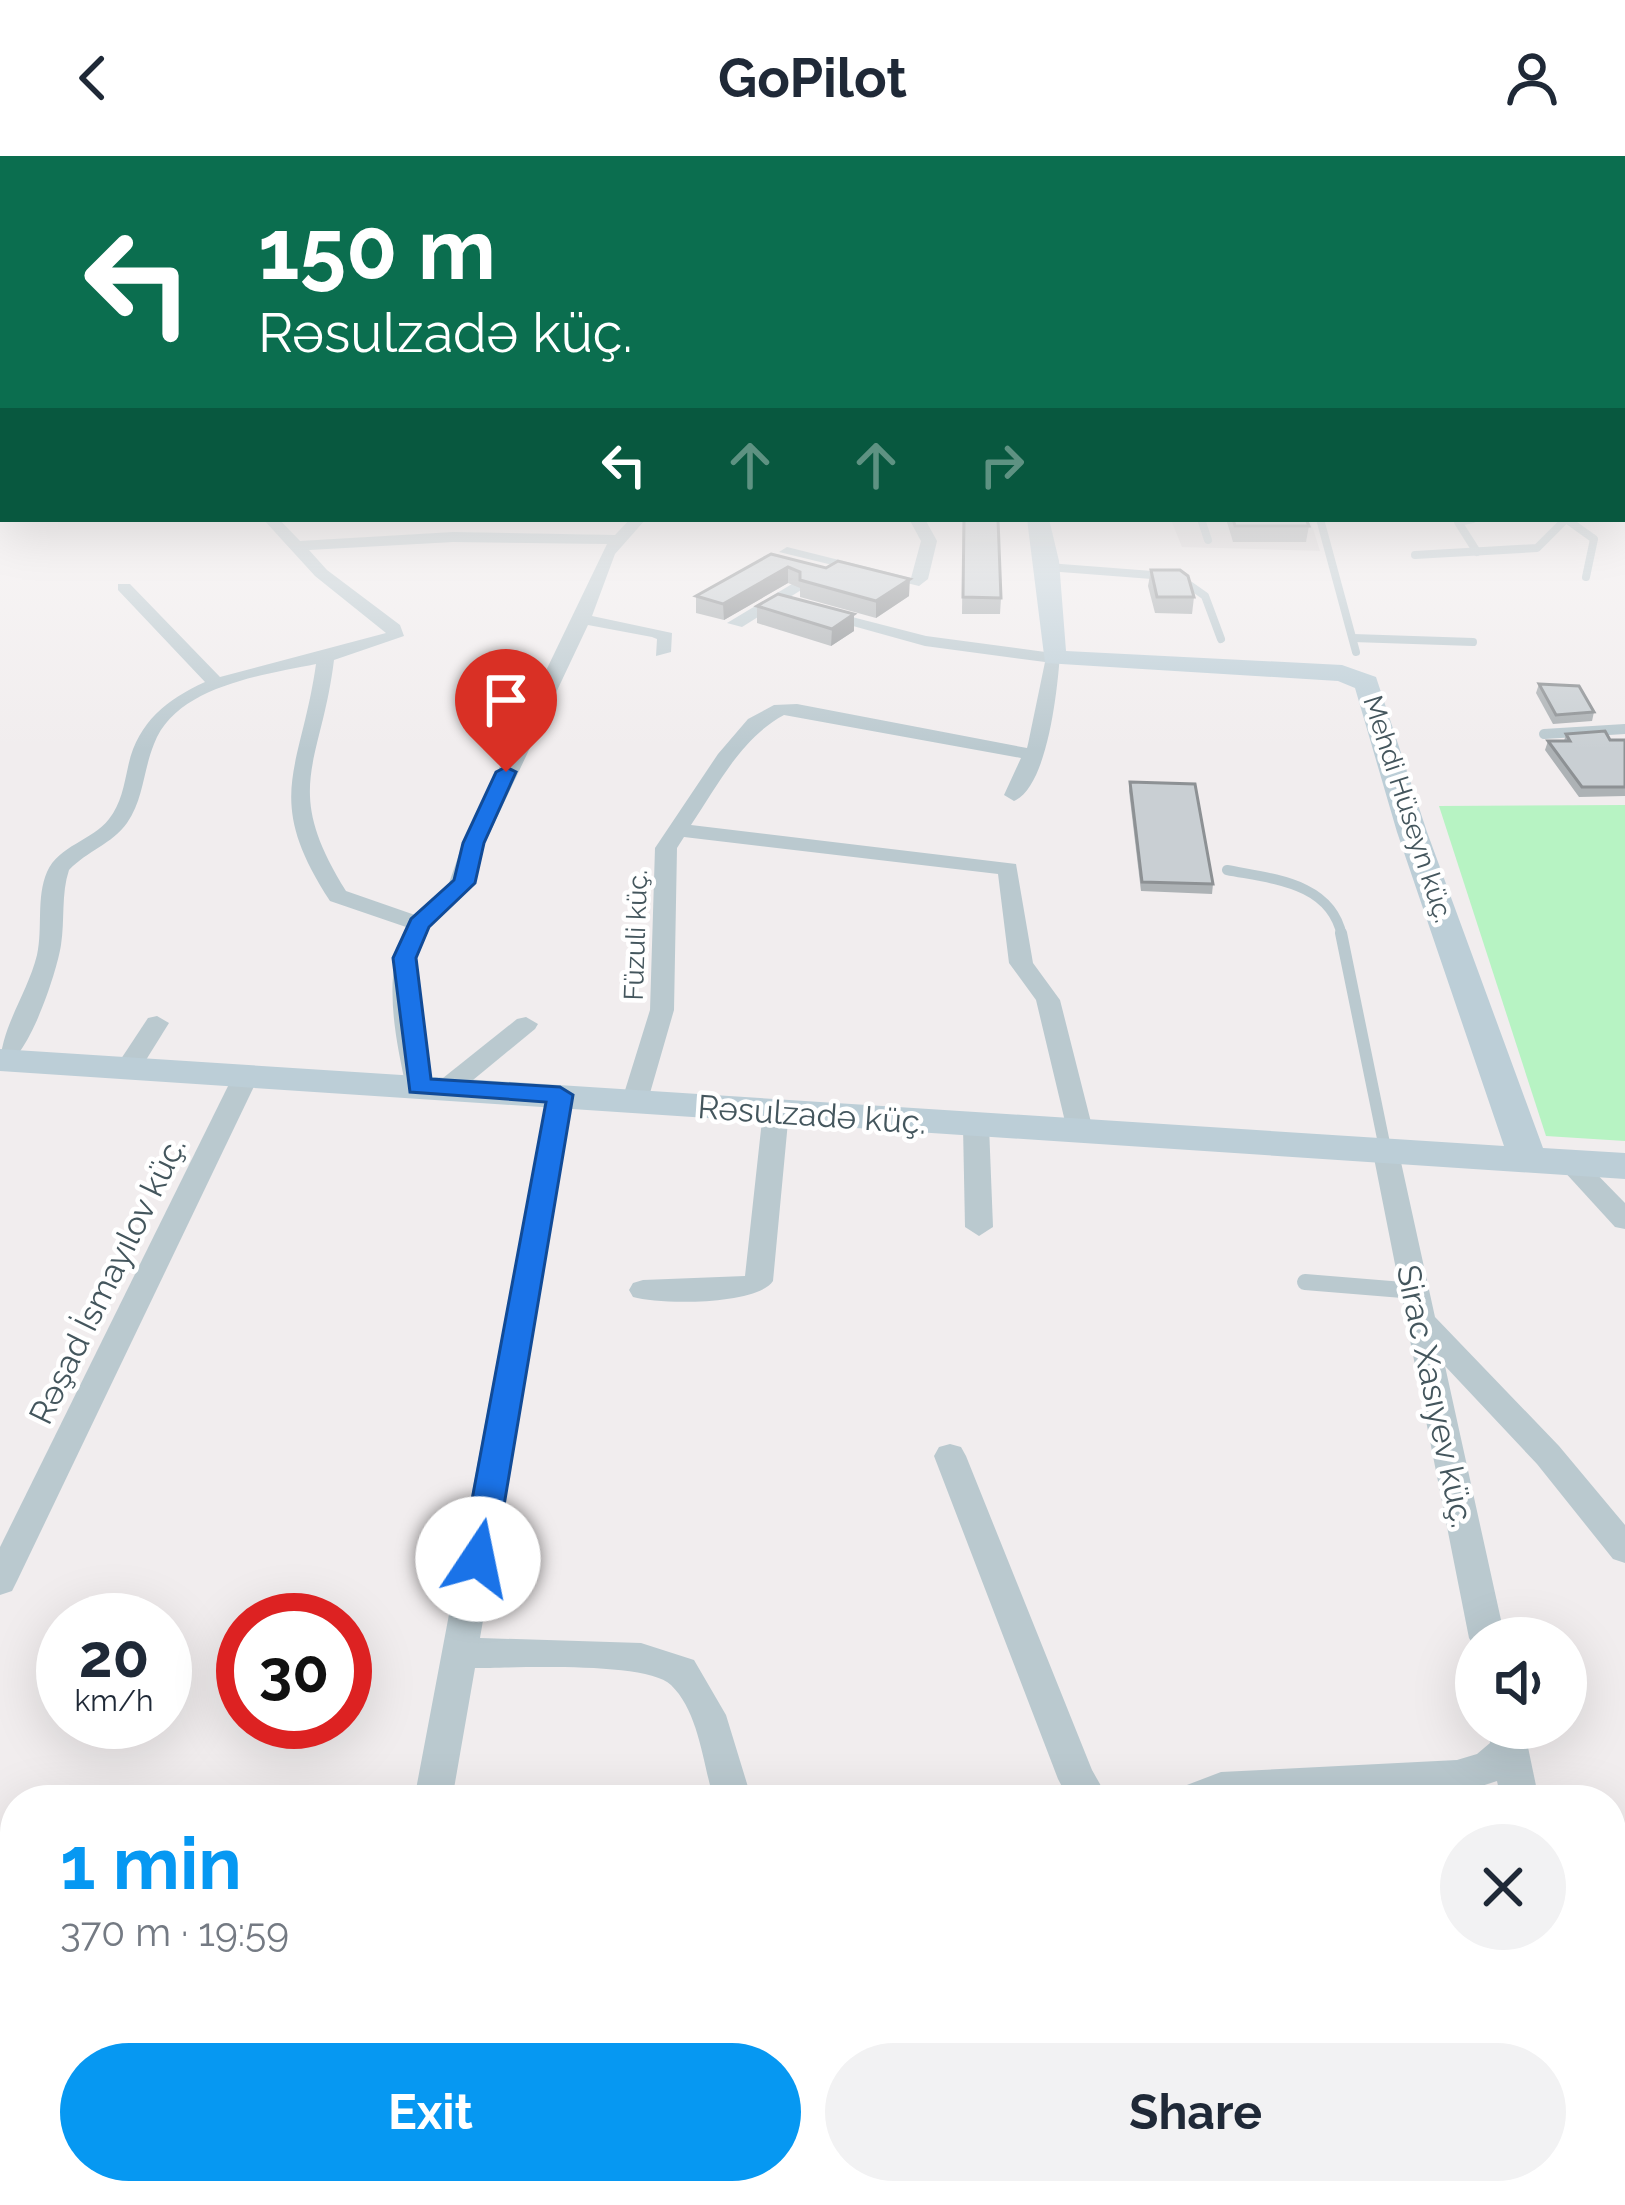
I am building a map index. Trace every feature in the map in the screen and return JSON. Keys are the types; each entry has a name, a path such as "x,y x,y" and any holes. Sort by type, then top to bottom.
{"street":[{"path":"1,1060 25,1021 49,953 56,873 116,824 128,806 140,744 164,714 218,684 395,636 394,629 309,559"},
{"path":"526,1024 433,1088 404,958 419,924 464,883 474,843 583,619 606,559"},
{"path":"814,559 914,583 920,579 925,559"},
{"path":"1014,795 1034,754 1053,662 1046,559"},
{"path":"736,623 798,586"},
{"path":"124,587 218,684"},
{"path":"777,599 925,640 1053,662"},
{"path":"583,619 657,633 666,637 662,652"},
{"path":"326,655 322,694 300,775 299,814 338,896 419,924"},
{"name":"Mehdi Hüseyn küç.","path":"1053,662 1342,673 1367,683 1412,832 1528,1161"},
{"name":"Füzuli küç.","path":"635,1100 662,1010 666,848 755,723 782,709 1034,754"},
{"path":"677,830 1008,869 1021,963 1048,1000 1081,1134"},
{"path":"128,1068 157,1023"},
{"name":"Rəsulzadə küç.","path":"1,1060 1625,1166"},
{"name":"Rəşad İsmayılov küç.","path":"0,1581 247,1076"},
{"path":"436,1785 560,1095"},
{"path":"643,1290 746,1288 759,1281 776,1111"},
{"path":"976,1126 979,1227"},
{"name":"Sirac Xasıyev küç.","path":"1386,1153 1483,1617"},
{"path":"1571,1163 1625,1220"},
{"path":"1418,1306 1625,1550"},
{"path":"950,1456 1080,1785"},
{"path":"460,1654 639,1657 680,1669 702,1704 728,1785"},
{"path":"1300,1785 1457,1777 1489,1767 1501,1749"},
{"path":"1510,1749 1517,1785"}],"lane":[{"name":"Mehdi Hüseyn küç.","path":"1331,559 1356,652"},
{"path":"1586,577 1590,559"},
{"path":"1048,567 1178,577 1205,596 1221,638"},
{"path":"1353,638 1473,642"},
{"path":"1544,734 1625,729"},
{"path":"1227,870 1312,890 1327,898 1338,916 1386,1153"},
{"path":"1305,1282 1418,1306"}],"green space":[{"path":"1625,805 1625,1141 1546,1136 1439,806"}],"building":[{"path":"763,559 789,559 826,568 838,561 910,579 876,601 800,580 800,572 788,567 723,604 696,596"},
{"path":"963,559 1000,559 1001,598 963,597"},
{"path":"1151,570 1180,570 1188,576 1194,597 1157,597"},
{"path":"778,594 854,614 832,629 757,606"},
{"path":"1539,684 1579,686 1594,712 1556,715"},
{"path":"1605,731 1610,740 1625,740 1625,787 1582,787 1548,741 1570,741 1566,734"},
{"path":"1130,782 1195,784 1213,884 1142,882"}],"route":[{"path":"478,1559 560,1095 419,1087 412,1058 404,958 419,924 464,883 474,843 506,772"}]}
